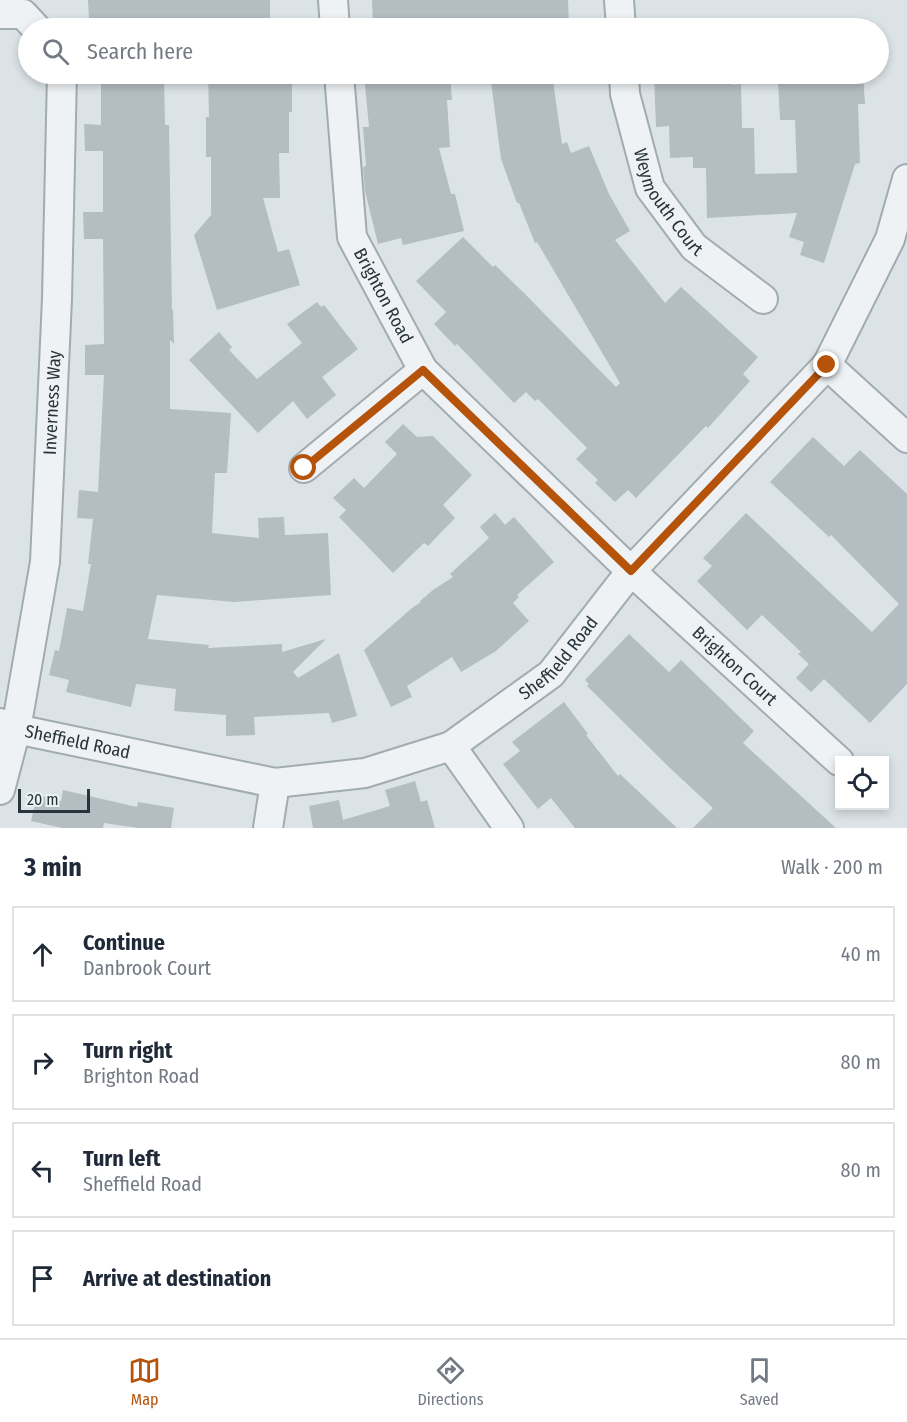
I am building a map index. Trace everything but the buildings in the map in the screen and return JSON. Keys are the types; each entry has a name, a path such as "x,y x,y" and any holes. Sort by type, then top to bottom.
{"street":[{"path":"333,0 334,18"},
{"path":"619,0 620,18"},
{"name":"Inverness Way","path":"0,790 8,726 45,562 57,299 62,84"},
{"name":"Brighton Road","path":"340,84 352,237 423,370 631,571"},
{"name":"Weymouth Court","path":"624,84 625,94 650,188 693,247 763,299"},
{"name":"Sheffield Road","path":"8,726 275,783 365,773 452,746 551,674 631,571 827,365 890,239 907,179"},
{"path":"827,365 907,438"},
{"path":"304,468 423,370"},
{"name":"Brighton Court","path":"631,571 835,757"},
{"path":"452,746 509,828"},
{"path":"268,828 275,783"}],"route":[{"path":"304,468 423,370 631,571 827,365"}]}
